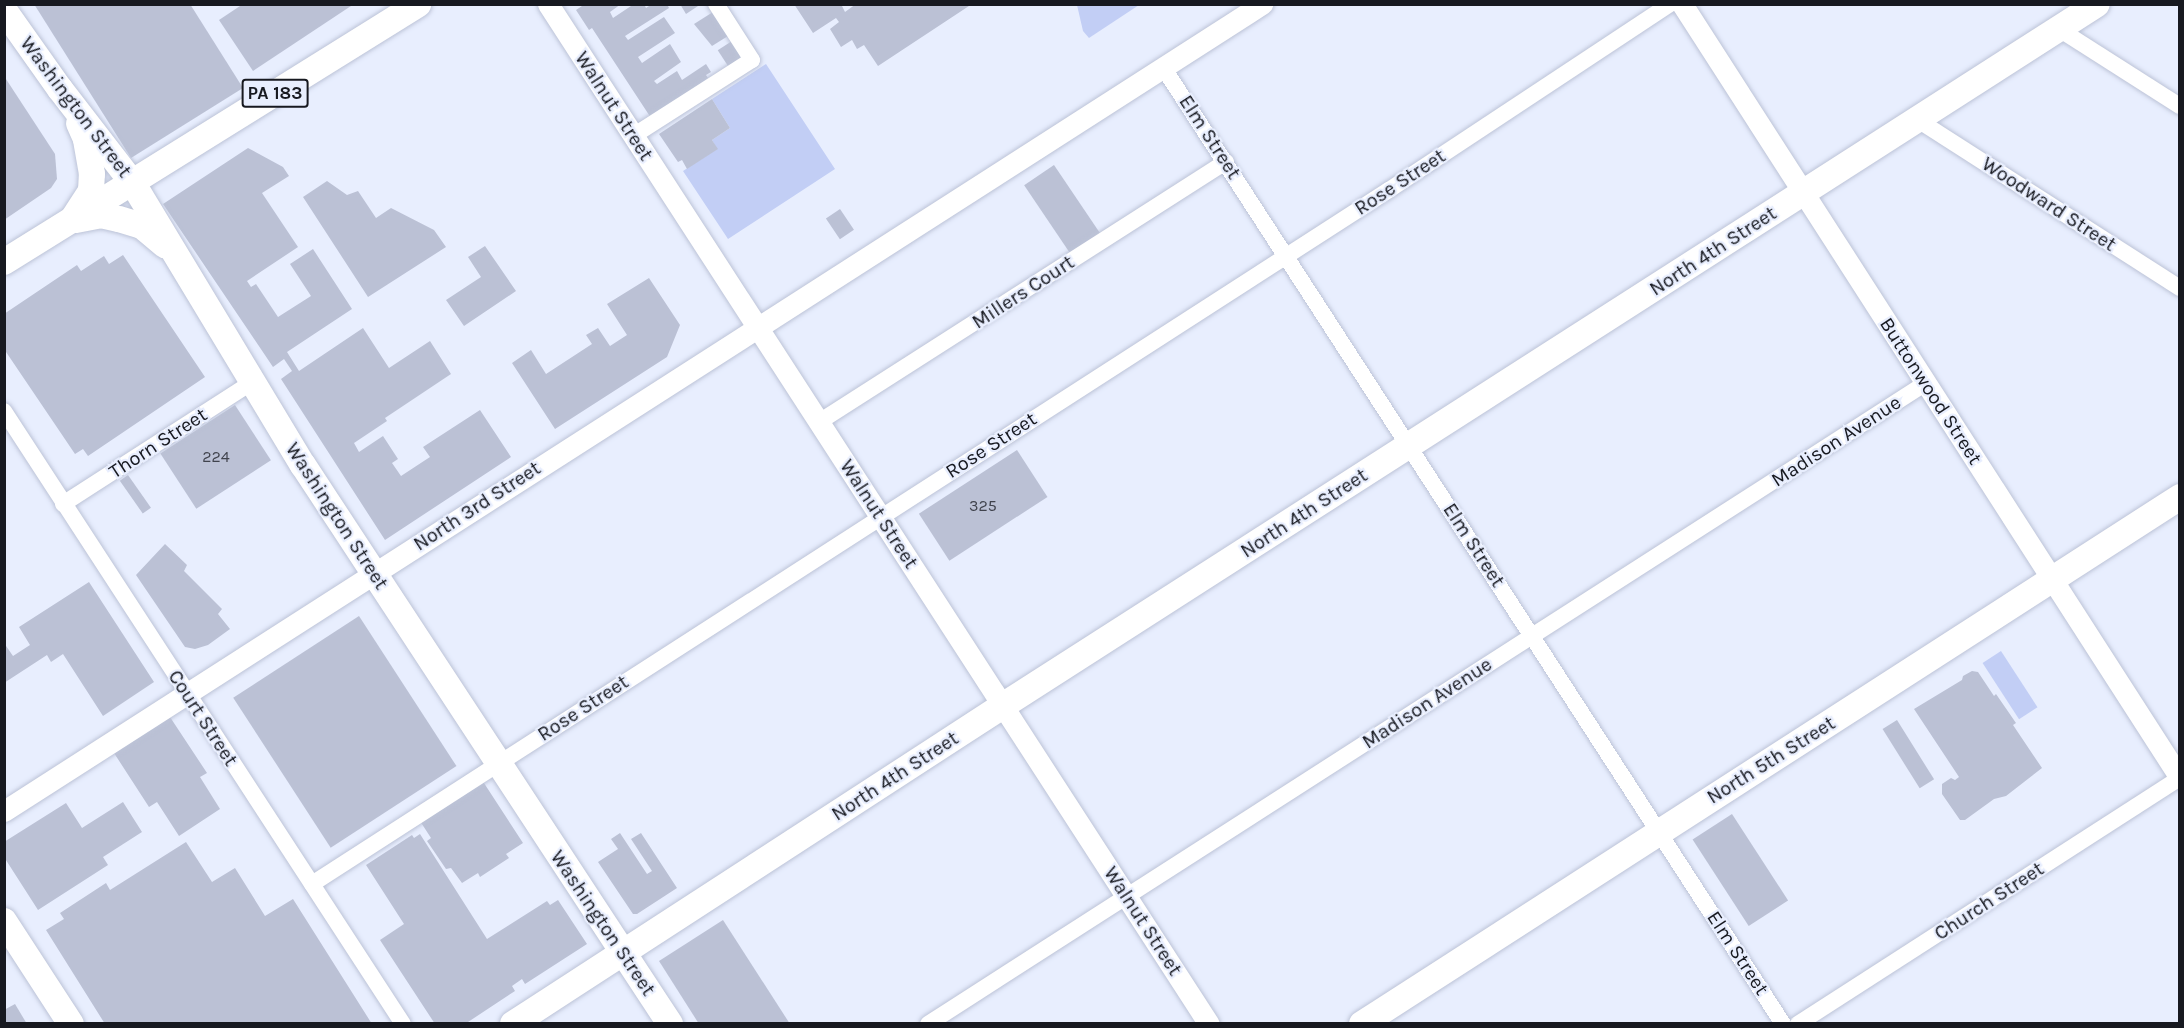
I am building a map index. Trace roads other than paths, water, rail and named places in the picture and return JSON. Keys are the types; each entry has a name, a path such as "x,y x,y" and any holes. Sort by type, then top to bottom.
{"main road":[{"name":"PA 183","path":"67,224 418,4"},
{"name":"North 4th Street","path":"513,1023 2097,4"},
{"name":"Washington Street","path":"4,10 60,89 132,182 252,382 374,574 670,1023"},
{"path":"60,89 87,140 93,174 91,191 82,208 67,224"},
{"path":"4,262 67,224 85,217 101,215 142,226 159,238 186,270"},
{"name":"North 5th Street","path":"1362,1023 2180,497"},
{"path":"4,921 71,1023"}],"street":[{"name":"Walnut Street","path":"548,4 1209,1023"},
{"path":"633,136 752,60 716,4"},
{"name":"North 3rd Street","path":"4,811 1262,4"},
{"name":"Rose Street","path":"312,884 1287,255 1670,4"},
{"name":"Buttonwood Street","path":"1682,4 2180,778"},
{"path":"2059,29 2180,106"},
{"name":"Elm Street","path":"1163,67 1783,1023"},
{"name":"Woodward Street","path":"1918,120 2180,288"},
{"name":"Millers Court","path":"819,422 1226,162"},
{"name":"Thorn Street","path":"63,504 252,382"},
{"name":"Madison Avenue","path":"928,1023 1926,383"},
{"name":"Court Street","path":"4,411 403,1023"},
{"name":"Church Street","path":"1798,1023 2180,778"}]}
